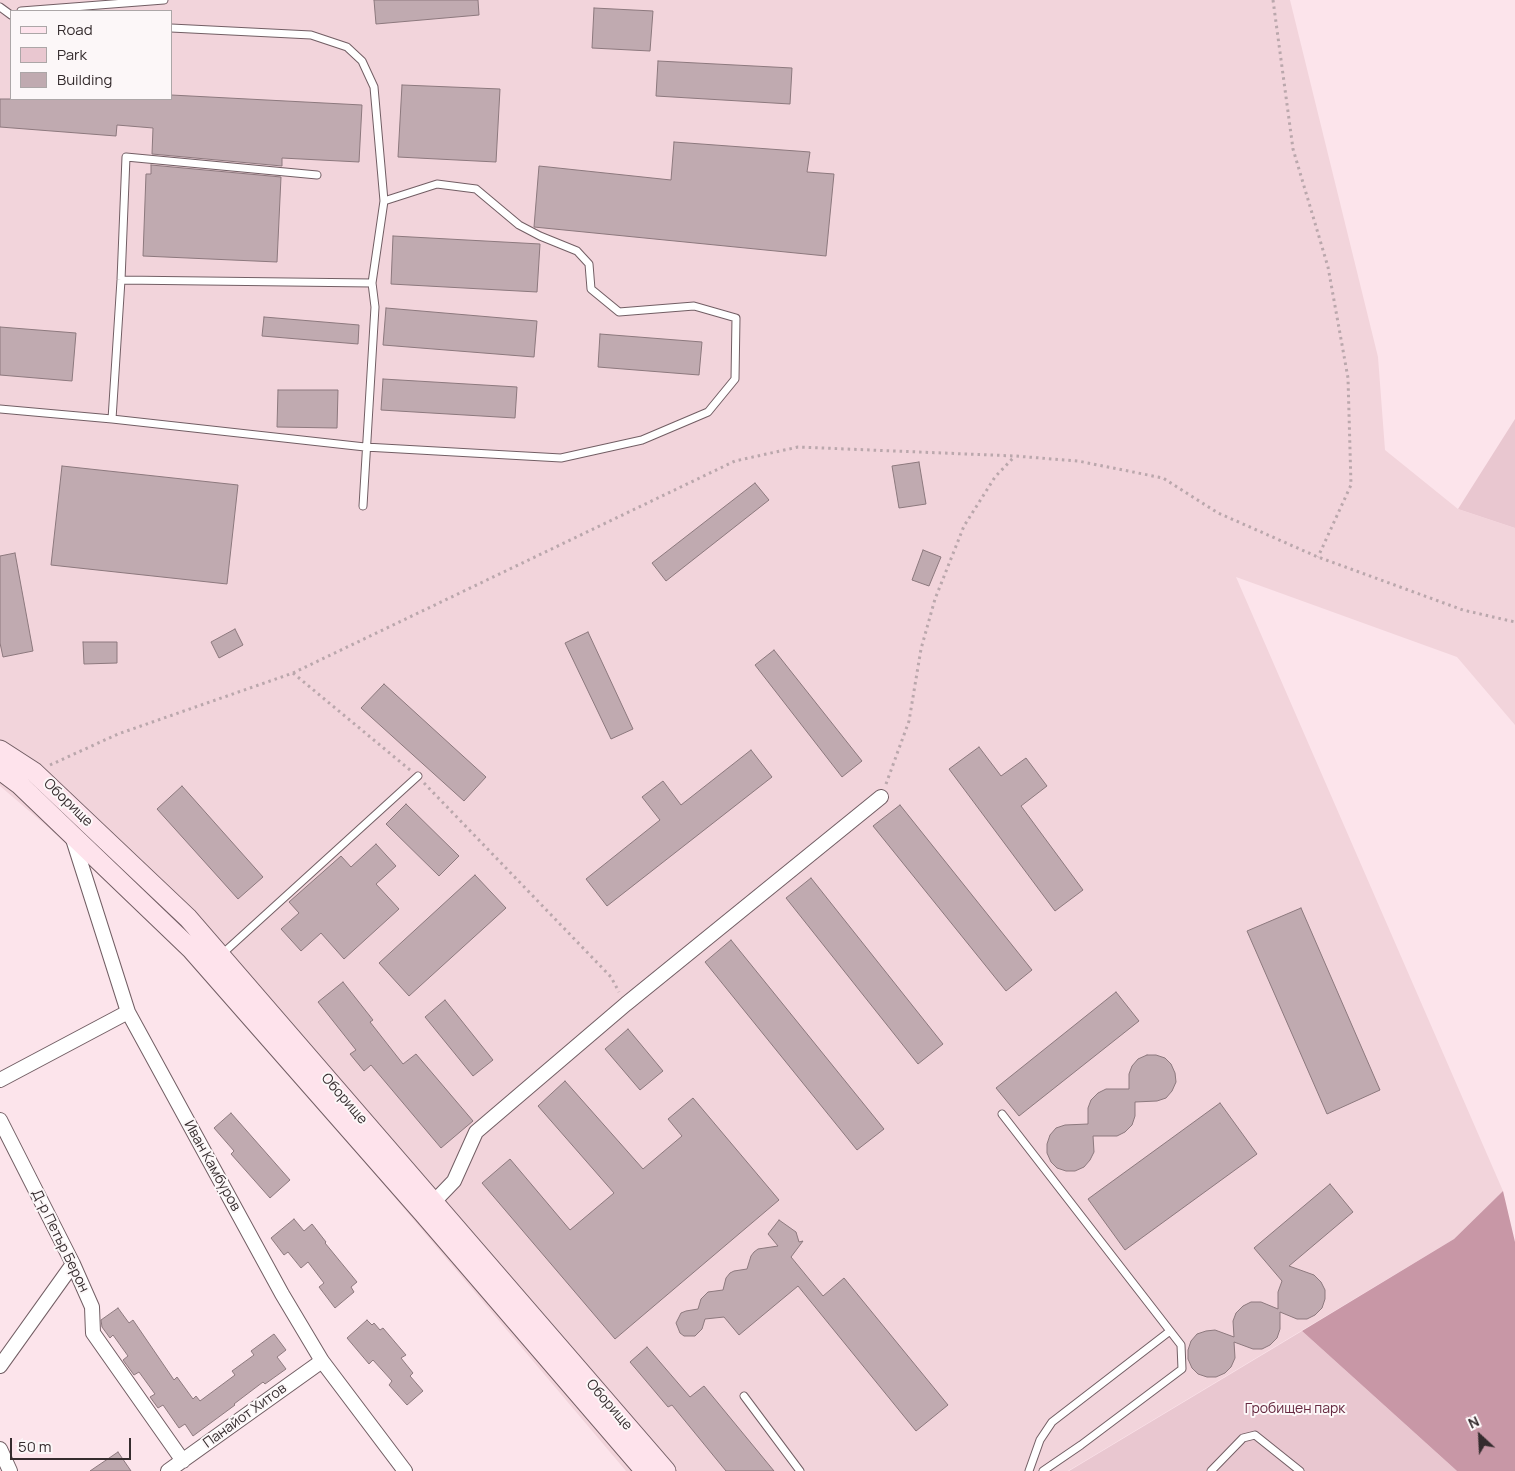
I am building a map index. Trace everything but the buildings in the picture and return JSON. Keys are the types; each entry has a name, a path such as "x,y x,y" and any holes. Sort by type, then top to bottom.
{"main road":[{"name":"Оборище","path":"0,750 34,772 188,918 645,1471"},
{"name":"Оборище","path":"0,770 19,784 192,950 428,1207 666,1471"}],"street":[{"path":"428,1207 454,1181 476,1132 626,1004 881,797"},
{"name":"Иван Камбуров","path":"72,835 128,1012 282,1294 322,1361 405,1471"},
{"path":"0,1080 128,1012"},
{"name":"Д-р Петър Берон","path":"0,1120 74,1264 92,1307 93,1333 183,1461"},
{"path":"0,1366 74,1264"},
{"name":"Панайот Хитов","path":"168,1471 322,1361"},
{"path":"0,1449 10,1471"}],"lane":[{"path":"33,10 164,0"},
{"path":"0,7 10,13"},
{"path":"172,28 311,35 347,47 362,61 374,87 384,201 372,283 375,307 365,447 363,506"},
{"path":"112,419 126,157 317,175"},
{"path":"0,409 112,419 365,447 561,458 642,440 708,412 734,379 736,318 694,306 619,312 591,290 590,264 577,250 540,236 519,225 476,190 436,184 384,201"},
{"path":"120,280 372,283"},
{"path":"220,955 418,776"},
{"path":"1002,1114 1181,1345 1182,1369 1081,1445 1043,1471"},
{"path":"1029,1471 1040,1440 1052,1422 1170,1331"},
{"path":"744,1396 800,1471"},
{"path":"1211,1471 1242,1438 1255,1435 1300,1471"}],"path":[{"path":"1273,0 1293,149 1328,267 1348,378 1351,485 1318,557"},
{"path":"34,772 118,734 293,674 734,461 798,446 1015,456 1078,461 1163,478 1218,513 1318,557 1463,610 1515,622"},
{"path":"881,797 909,721 921,649 935,599 964,526 994,477 1015,456"},
{"path":"293,674 418,776 611,977 626,1004"}],"shaded area":[{"path":"0,0 1290,0 1378,357 1385,450 1458,509 1515,528 1515,725 1457,657 1236,577 1503,1191 1454,1239 1068,1471 626,1471 259,1037 161,931 49,828 0,786"},
{"path":"1503,1191 1515,1242 1515,1471 1457,1471 1302,1331 1454,1239"}],"green space":[{"path":"1515,419 1515,528 1458,509"},
{"name":"Гробищен парк","path":"1302,1331 1457,1471 1069,1471"}]}
